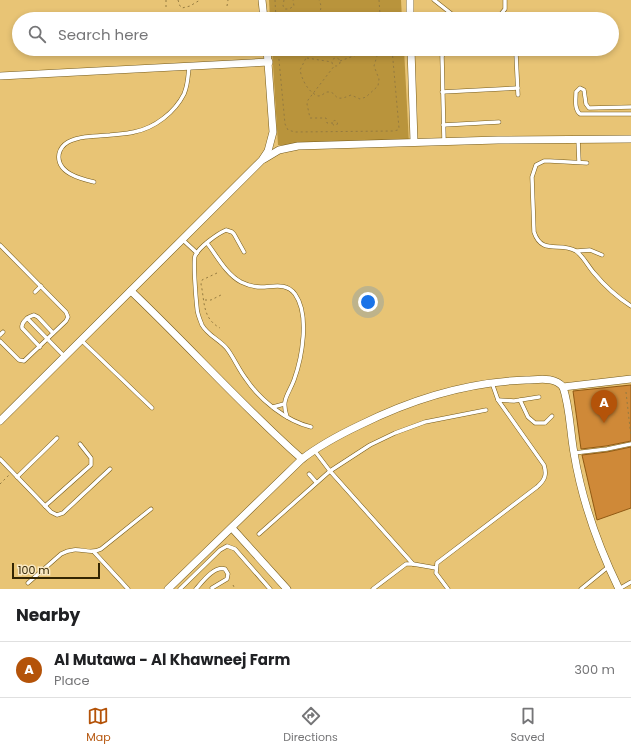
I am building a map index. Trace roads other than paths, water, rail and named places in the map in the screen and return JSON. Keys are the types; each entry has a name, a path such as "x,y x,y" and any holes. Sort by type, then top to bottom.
{"street":[{"path":"262,0 263,12"},
{"path":"410,0 410,12"},
{"path":"0,421 182,239 256,168 262,160 271,142 273,132 268,56"},
{"path":"411,56 414,142"},
{"path":"0,76 268,62"},
{"path":"262,160 279,150 289,147 444,141 631,139"},
{"path":"131,290 177,335 244,405 302,460"},
{"path":"563,387 631,379"},
{"path":"168,589 302,460 314,450 335,437 384,413 414,401 449,390 492,382 554,380 563,387 580,485 588,514 608,567 619,589"},
{"path":"232,528 287,589"}],"lane":[{"path":"434,0 449,12"},
{"path":"503,12 505,9 506,0"},
{"path":"442,56 444,141"},
{"path":"516,56 518,95"},
{"path":"94,182 76,177 65,170 59,157 61,148 65,144 74,140 135,132 146,129 155,124 179,102 187,83 189,66"},
{"path":"442,92 518,88"},
{"path":"631,107 589,108 587,106 584,90 580,88 576,92 576,108 580,114 631,114"},
{"path":"443,125 499,122"},
{"path":"578,139 579,162"},
{"path":"587,163 544,161 536,165 532,178 534,232 540,243 546,246 577,251 590,250 602,255"},
{"path":"244,252 234,234 229,230 219,233 195,256 194,263 197,308 203,325 206,331 225,346 246,380 272,408 287,417 311,426"},
{"path":"182,239 197,253"},
{"path":"207,243 227,271 241,282 255,286 283,286 289,289 298,298 302,313 302,344 294,381 284,404 287,417"},
{"path":"0,245 67,314 67,319 54,334 27,359 21,361 16,358 0,341"},
{"path":"577,251 604,283 631,306"},
{"path":"35,292 41,286"},
{"path":"40,347 22,328 22,324 27,318 32,315 36,315 54,334"},
{"path":"27,318 64,357"},
{"path":"81,340 152,408"},
{"path":"448,589 438,577 436,568 440,559 537,486 545,478 546,471 541,460 498,400 492,382"},
{"path":"498,400 520,400 539,397"},
{"path":"520,400 528,417 535,423 545,423 552,416"},
{"path":"272,408 284,404"},
{"path":"258,534 330,470 370,446 425,422 486,410"},
{"path":"17,477 57,438"},
{"path":"45,506 91,465 91,458 80,444"},
{"path":"574,453 631,444"},
{"path":"314,450 413,564"},
{"path":"0,459 54,514 60,514 110,469"},
{"path":"309,474 316,482"},
{"path":"28,583 66,551 78,549 94,552 101,549 151,508"},
{"path":"180,589 220,550 227,546 235,549 270,589"},
{"path":"94,552 128,589"},
{"path":"373,589 406,564 436,568"},
{"path":"581,589 608,567"},
{"path":"196,589 212,573 220,568 225,569 228,574 227,579 212,588"},
{"path":"619,589 631,582"}],"place":[{"name":"Al Mutawa - Al Khawneej Farm","path":"604,423"}]}
